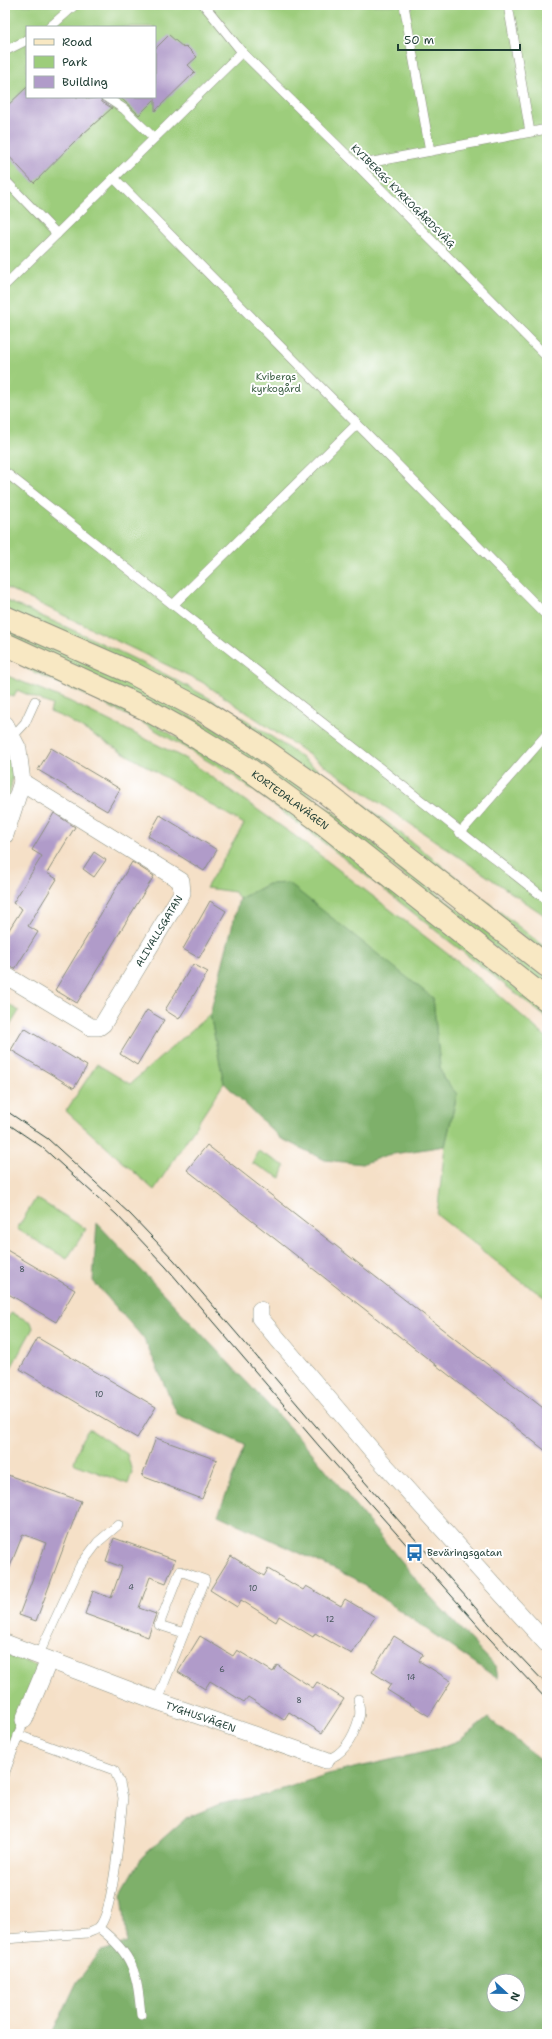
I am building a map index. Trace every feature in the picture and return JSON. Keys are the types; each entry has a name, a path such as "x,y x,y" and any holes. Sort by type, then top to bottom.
{"main road":[{"path":"5,617 130,672 188,702 241,734 327,794 547,966"},
{"name":"KORTEDALAVÄGEN","path":"5,644 146,709 199,738 250,770 318,819 547,1000"}],"street":[{"path":"5,835 22,782 21,762 9,730"},
{"name":"ALIVALLSGATAN","path":"5,975 91,1027 99,1027 182,893 181,881 22,782"},
{"path":"260,1310 260,1318 381,1461 547,1644"},
{"name":"TYGHUSVÄGEN","path":"5,1643 157,1701 326,1760"},
{"path":"21,1727 43,1658"}],"lane":[{"path":"51,26 75,5"},
{"name":"KVIBERGS KYRKOGÅRDSVÄG","path":"204,5 242,52 546,355"},
{"path":"404,5 430,151"},
{"path":"508,5 530,132"},
{"path":"5,51 26,40"},
{"path":"5,285 242,52"},
{"path":"108,98 124,109 154,138"},
{"path":"357,165 547,129"},
{"path":"114,178 547,616"},
{"path":"5,180 57,234"},
{"path":"174,604 357,424"},
{"path":"5,472 174,604 460,833 547,900"},
{"path":"9,730 25,724 35,701"},
{"path":"460,833 547,734"},
{"path":"43,1658 80,1566 98,1542 118,1525"},
{"path":"157,1701 184,1633 205,1580 180,1571 159,1625 184,1633"},
{"name":"TYGHUSVÄGEN","path":"326,1760 336,1757 344,1750 360,1716 358,1699"},
{"path":"5,1772 21,1727 114,1770 120,1783 123,1798 110,1897 105,1918 99,1928 88,1932 5,1939"},
{"path":"99,1928 114,1940 133,1965 138,1986 141,2015"}],"green space":[{"name":"Kvibergs kyrkogård","path":"5,5 547,5 547,917 202,682 5,587"},
{"path":"5,600 153,668 238,715 278,741 356,798 547,949 547,955 334,787 5,609"},
{"path":"5,624 96,666 215,729 296,783 547,979 547,988 309,801 5,634"},
{"path":"25,665 147,720 235,772 324,836 547,1012 547,1018 318,838 235,777 145,724 90,697 25,668"},
{"path":"5,675 69,701 186,759 295,836 484,982 547,1038 547,1299 521,1281 437,1215 445,1146 457,1095 443,1078 440,1067 433,998 268,884 239,899 235,892 206,888 244,824 65,718 50,712 52,705 17,690 14,697 5,694"},
{"path":"5,736 11,755 12,783 5,811"},
{"path":"288,883 433,998 440,1067 443,1078 457,1094 445,1146 387,1155 362,1164 325,1160 280,1138 224,1083 210,1014 239,899 268,884"},
{"path":"5,1002 19,1011 5,1034"},
{"path":"210,1014 224,1083 154,1190 66,1111 97,1064 130,1084"},
{"path":"258,1151 285,1166 281,1178 252,1163"},
{"path":"36,1198 86,1229 67,1259 17,1229"},
{"path":"97,1223 304,1443 427,1593 496,1667 498,1679 353,1578 218,1515 245,1445 177,1414 145,1340 93,1281"},
{"path":"11,1313 31,1322 33,1328 8,1373 5,1372 5,1322"},
{"path":"88,1430 91,1430 127,1454 132,1472 128,1484 75,1464 74,1462 82,1439"},
{"path":"5,1654 39,1666 5,1751"},
{"path":"488,1718 547,1764 547,2034 52,2034 77,1982 101,1951 127,1943 122,1892 142,1857 186,1818 220,1804 265,1795 328,1774 434,1750 460,1740"}],"building":[{"path":"169,35 184,48 186,46 197,57 188,65 195,72 155,111 155,99 139,115 120,98 156,98 156,48"},
{"path":"26,88 26,98 100,98 102,102 112,108 74,142 34,183 5,152 5,108"},
{"path":"51,748 120,789 107,811 38,770"},
{"path":"54,813 75,827 47,873 57,879 28,926 38,932 15,969 5,964 5,936 22,909 13,903 42,856 32,850"},
{"path":"160,815 217,850 204,871 148,836"},
{"path":"94,852 106,860 94,877 83,869"},
{"path":"132,862 154,876 77,1003 55,990"},
{"path":"210,901 226,911 199,958 183,949"},
{"path":"193,964 208,972 179,1019 165,1010"},
{"path":"147,1010 164,1020 137,1065 120,1054"},
{"path":"24,1028 87,1066 74,1088 11,1050"},
{"path":"207,1145 547,1411 547,1452 187,1170"},
{"path":"5,1249 75,1290 56,1322 5,1292"},
{"path":"38,1338 156,1407 137,1438 20,1369"},
{"path":"156,1438 217,1460 202,1499 142,1476"},
{"path":"5,1474 81,1501 36,1621 19,1615 46,1543 23,1534 5,1579"},
{"path":"114,1538 175,1560 166,1583 150,1577 139,1608 156,1614 148,1637 85,1614 93,1591 111,1598 122,1567 106,1561"},
{"path":"231,1556 264,1576 268,1569 303,1590 306,1586 341,1606 345,1599 375,1617 352,1654 315,1633 313,1637 279,1616 276,1622 241,1600 237,1607 210,1590"},
{"path":"200,1636 233,1656 237,1650 273,1672 277,1665 313,1688 317,1682 344,1699 322,1733 289,1712 284,1720 248,1697 244,1702 210,1681 205,1689 178,1672"},
{"path":"394,1636 423,1654 419,1661 451,1681 429,1716 387,1690 391,1684 372,1672"}],"tram line":[{"path":"5,1110 48,1139 130,1214 174,1260 327,1439 496,1631 547,1685"},
{"path":"5,1122 42,1147 117,1215 166,1267 319,1446 489,1638 547,1700"}],"place":[{"name":"Beväringsgatan","path":"414,1552"}]}
